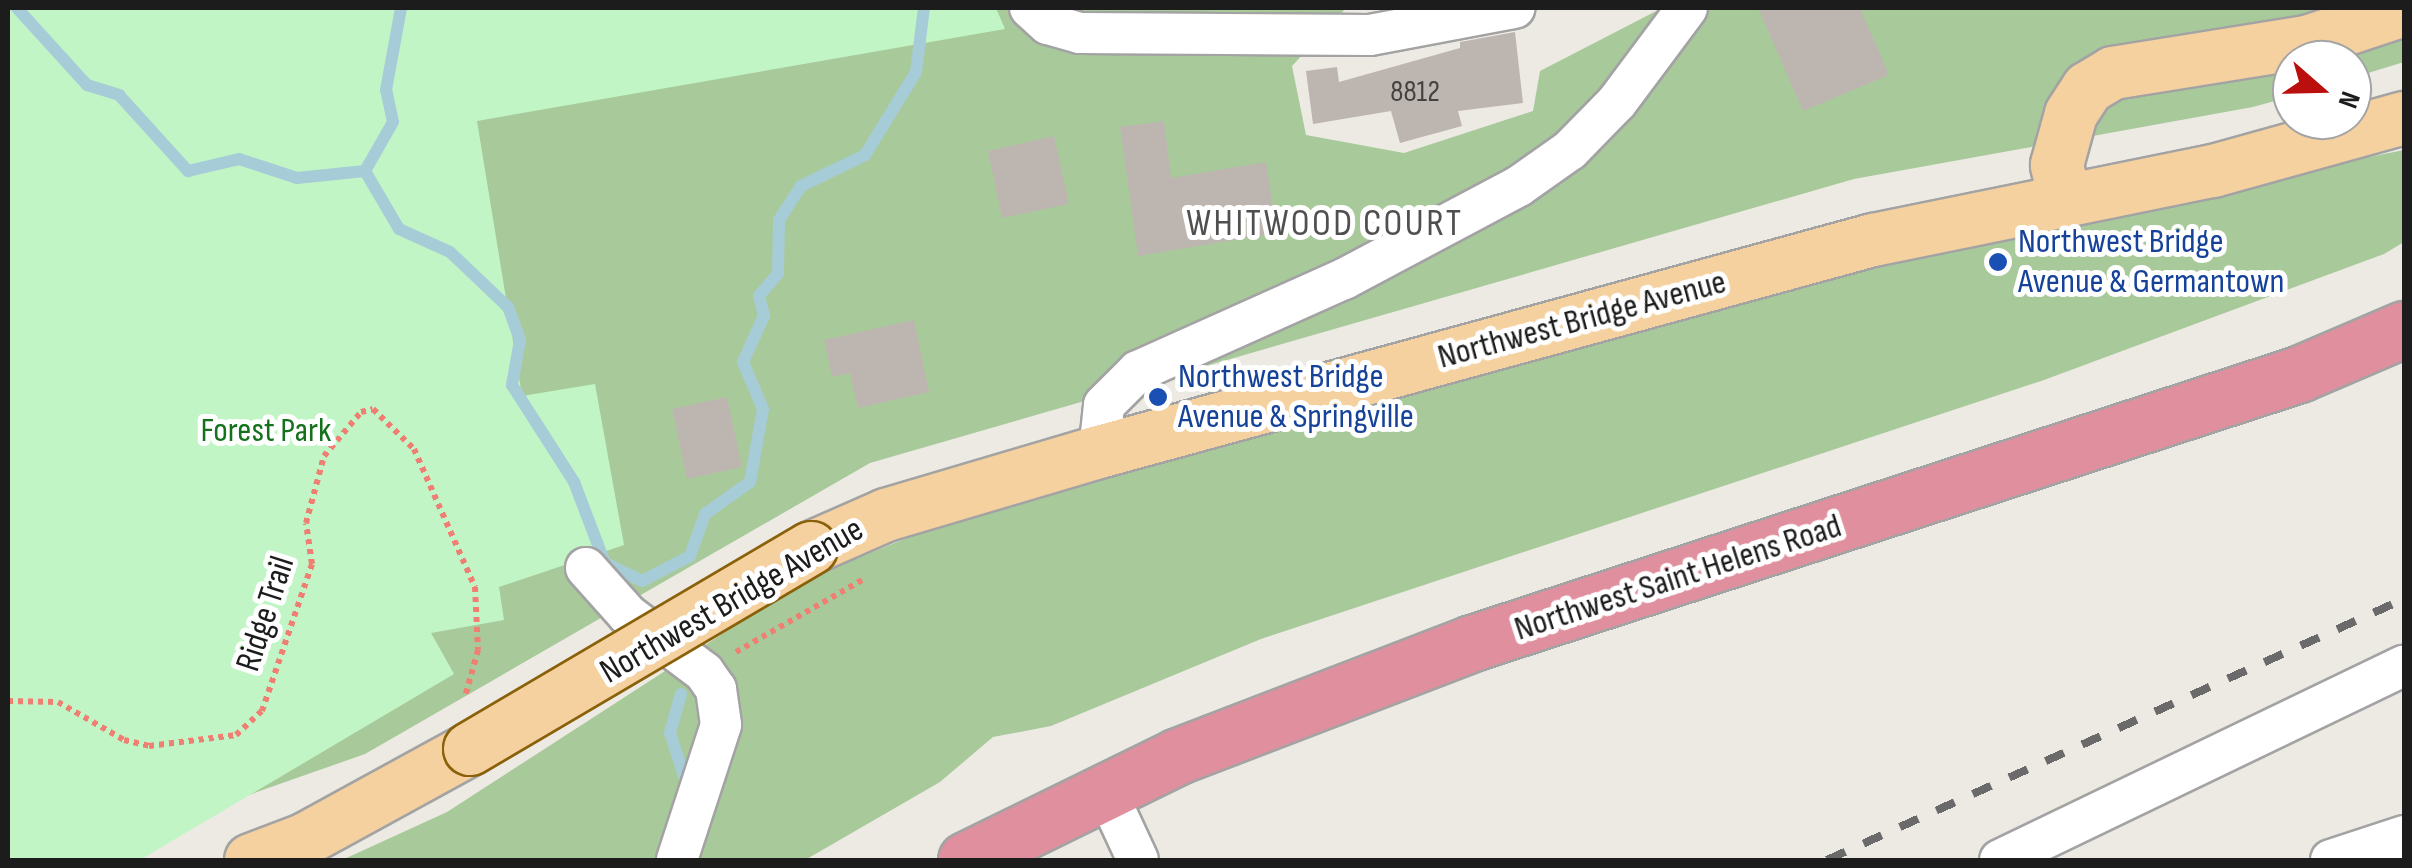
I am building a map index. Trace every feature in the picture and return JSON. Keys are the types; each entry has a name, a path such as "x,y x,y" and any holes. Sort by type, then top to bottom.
{"highway":[{"name":"Northwest Saint Helens Road","path":"966,860 1105,789 1472,643 2300,374 2404,329"}],"main road":[{"path":"2066,202 2057,165 2071,114 2088,88 2113,73 2307,42 2404,10"},
{"name":"Northwest Bridge Avenue","path":"250,860 304,840 465,729 810,548 886,515 1098,452 1873,240 2214,172 2404,118"}],"street":[{"path":"1039,16 1080,33 1370,35 1514,8"},
{"path":"1098,452 1104,405 1138,371 1344,280 1519,186 1570,150 1617,102 1687,8"},
{"path":"586,568 628,615 704,672 716,689 721,725 677,860"},
{"path":"2000,860 2404,666"},
{"path":"1105,789 1138,860"},
{"path":"2331,860 2404,836"}],"path":[{"name":"Ridge Trail","path":"8,701 58,702 124,740 149,746 236,735 262,711 312,564 306,523 324,456 361,412 373,409 414,450 475,587 478,650 465,729"},
{"path":"745,646 883,569"}],"green space":[{"path":"8,8 1346,8 1292,66 1306,135 1404,153 1533,111 1540,71 1662,8 2404,8 2404,62 2372,72 2372,40 2272,40 2272,102 1854,179 870,463 365,754 64,860 8,860"},
{"name":"Forest Park","path":"8,8 996,8 1005,29 477,121 522,396 595,384 624,545 499,587 504,620 431,633 454,674 140,860 8,860"},
{"path":"2404,150 2404,242 2384,254 2044,380 1261,639 1051,726 993,737 940,782 805,860 342,860 447,812 809,578 929,529 1873,256"}],"building":[{"path":"1758,8 1860,8 1889,75 1803,111"},
{"path":"1515,32 1523,103 1458,111 1462,126 1400,143 1391,111 1313,124 1306,71 1337,67 1339,82 1460,48 1460,42"},
{"path":"1164,121 1171,178 1266,162 1277,233 1138,256 1120,127"},
{"path":"1054,136 1069,204 1002,218 988,151"},
{"path":"914,320 929,392 858,408 850,373 832,377 824,340"},
{"path":"727,397 742,467 687,479 672,409"}],"waterway":[{"path":"17,8 87,85 119,95 188,171 239,159 297,178 365,171"},
{"path":"365,171 393,122 386,90 401,8"},
{"path":"365,171 399,229 450,252 508,307 520,340 512,385 574,482 605,563 642,581 690,556 705,514 750,482 763,409 743,362 764,316 759,296 778,273 779,220 801,186 865,155 916,72 924,8"},
{"path":"681,694 670,733 689,791"}],"railway":[{"path":"1827,860 2404,599"}],"place":[{"name":"Northwest Bridge Avenue & Germantown","path":"1998,262"},
{"name":"Northwest Bridge Avenue & Springville","path":"1158,397"}],"district":[{"name":"WHITWOOD COURT","path":"1325,224"}]}
